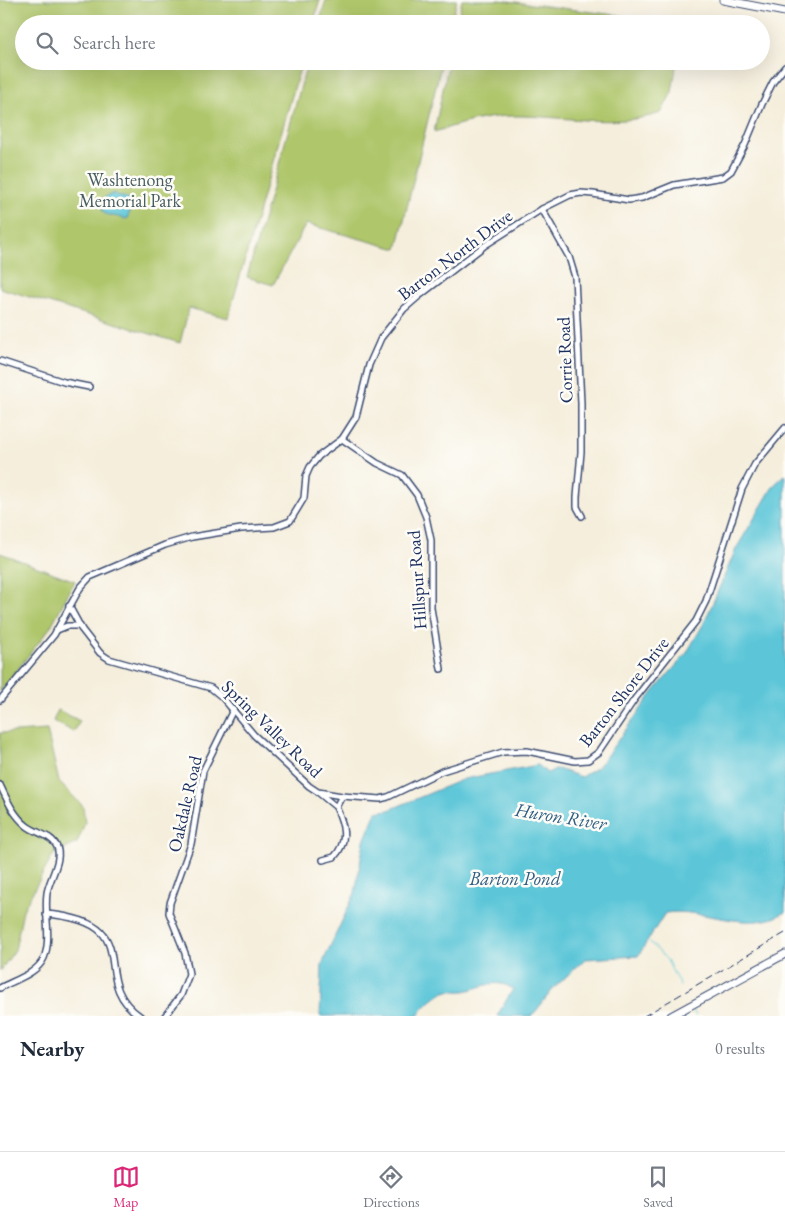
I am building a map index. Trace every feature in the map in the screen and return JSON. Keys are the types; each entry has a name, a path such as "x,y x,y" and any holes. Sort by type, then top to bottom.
{"street":[{"path":"723,0 785,12"},
{"name":"Barton North Drive","path":"0,700 57,630 70,606 90,577 165,545 192,537 241,529 274,527 290,520 304,498 306,476 310,467 319,456 342,439 356,417 374,352 381,338 404,309 484,246 542,209 570,195 580,193 629,200 642,198 674,186 723,177 731,171 746,145 773,82 785,67"},
{"name":"Corrie Road","path":"542,209 569,257 575,277 581,403 581,452 577,507 582,516"},
{"path":"0,361 64,382 89,387"},
{"name":"Barton Shore Drive","path":"342,796 380,799 388,797 442,770 503,752 527,751 575,761 588,760 599,752 634,700 696,621 706,601 742,489 755,464 785,428"},
{"name":"Hillspur Road","path":"342,439 377,463 402,475 417,496 426,517 431,540 431,608 441,669"},
{"name":"Spring Valley Road","path":"70,606 82,628 100,653 109,659 212,688 254,735 318,792 342,796"},
{"path":"57,630 74,626 82,628"},
{"name":"Oakdale Road","path":"165,1016 182,995 190,974 186,953 169,913 170,903 191,844 204,771 233,710"},
{"path":"0,785 18,818 28,827 56,843 58,849 58,858 47,892 46,914 48,930 44,958 37,968 0,988"},
{"path":"318,792 336,806 345,833 344,843 334,857 323,860"},
{"path":"336,806 342,796"},
{"path":"46,914 86,922 98,928 106,935 112,948 117,988 132,1010 140,1016"},
{"path":"671,1016 785,954"}],"green space":[{"name":"Washtenong Memorial Park","path":"0,0 320,0 316,15 15,15 15,70 299,70 228,318 189,308 180,343 0,288"},
{"path":"326,0 457,0 453,15 322,15"},
{"path":"462,0 500,0 615,15 459,15"},
{"path":"305,70 440,70 397,249 306,224 273,285 247,277"},
{"path":"447,70 676,70 672,92 661,113 642,118 605,121 502,116 473,121 434,132"},
{"path":"0,553 75,581 50,628 0,692"},
{"path":"58,710 80,721 74,732 53,721"},
{"path":"47,730 59,782 83,806 85,823 77,843 53,855 23,910 15,950 0,971 0,733"}],"water":[{"path":"115,193 119,197 124,197 133,203 127,219 105,214 102,210 105,197"},
{"name":"Barton Pond","path":"785,475 785,912 772,918 757,921 742,921 679,912 665,913 638,956 585,959 553,989 532,1016 497,1016 513,989 500,984 489,984 464,991 444,992 431,1001 418,1016 320,1016 322,964 355,893 364,841 376,812 389,810 464,779 538,765 547,773 558,769 581,777 599,766 654,691 686,654 704,623 736,549 774,485"}],"waterway":[{"path":"648,940 667,960 680,986"},
{"path":"692,1008 696,1016"}],"railway":[{"path":"644,1016 785,933"}],"water label":[{"name":"Huron River","path":"561,816"}]}
